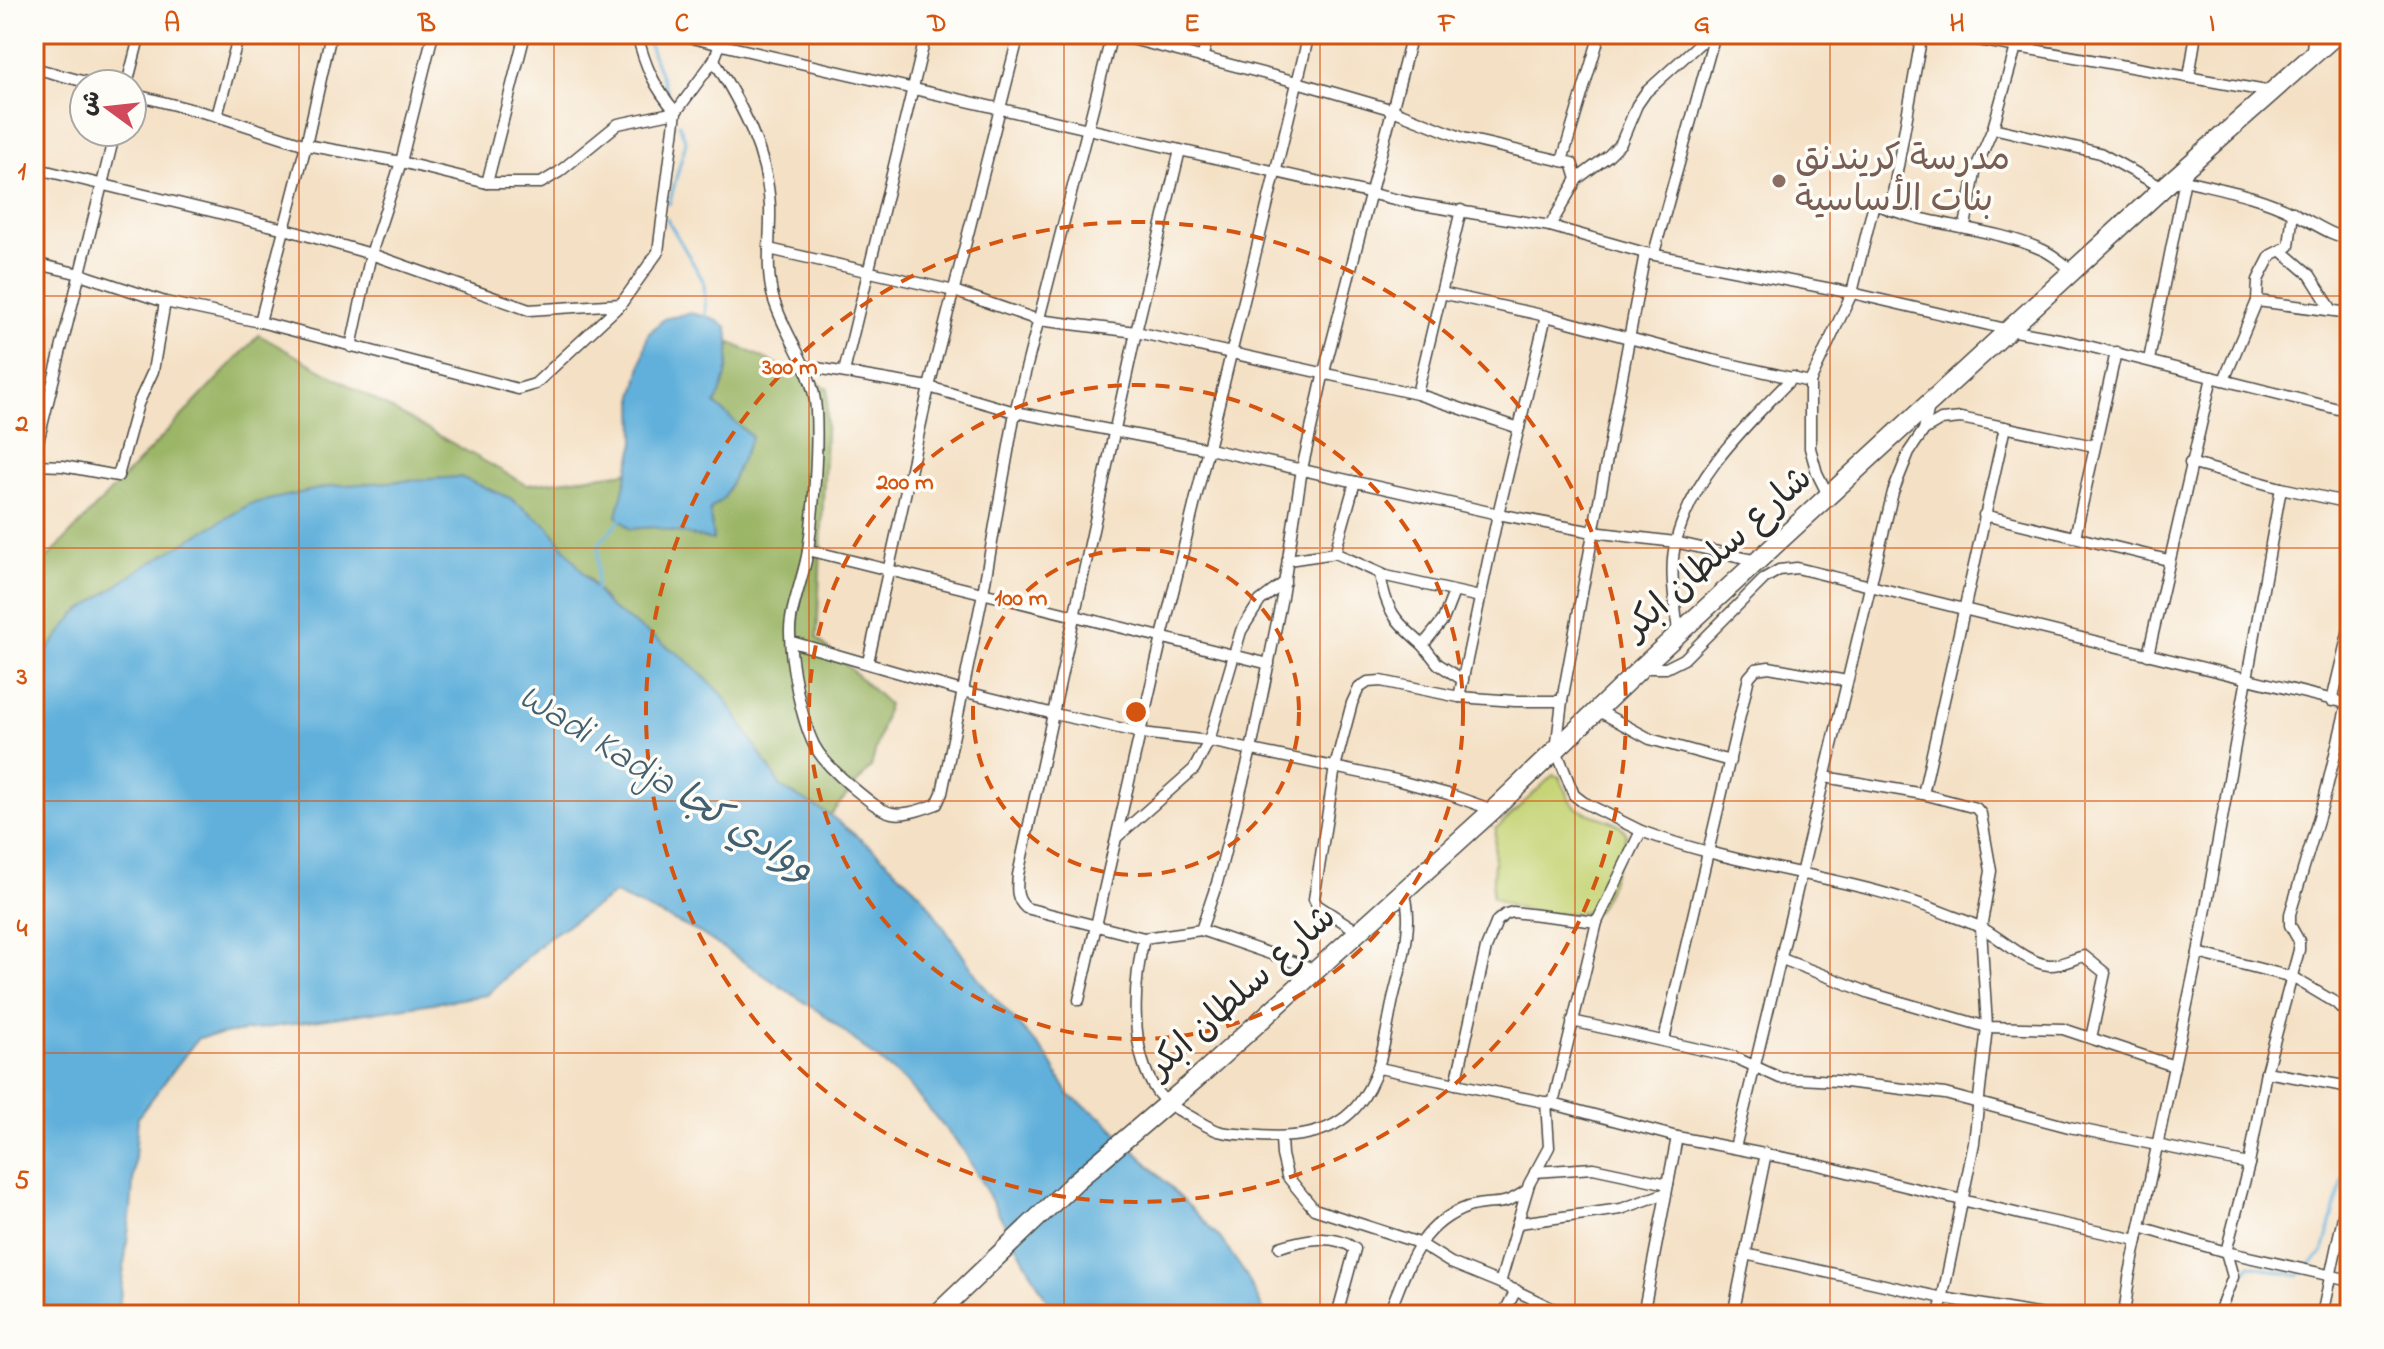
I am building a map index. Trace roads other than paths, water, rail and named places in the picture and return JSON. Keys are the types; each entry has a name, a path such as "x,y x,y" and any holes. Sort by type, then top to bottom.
{"highway":[{"name":"شارع سلطان ابكر","path":"936,1315 1076,1181 1359,932 2163,188 2186,173 2337,34"}],"street":[{"path":"131,68 140,34"},
{"path":"217,116 239,34"},
{"path":"260,322 331,34"},
{"path":"351,347 371,254 401,162 433,34"},
{"path":"487,183 525,34"},
{"path":"637,34 658,91 676,112"},
{"path":"674,34 722,40 914,89 1274,173 1416,204 1550,226 1650,253 1852,293 2116,352 2350,412"},
{"path":"844,372 926,34"},
{"path":"868,662 929,387 1019,34"},
{"path":"714,60 745,116 763,157 770,204 772,294 784,328 805,366 816,409 808,550 790,631 795,680 815,745 838,775 889,814 906,815 937,804 942,793 983,593 1015,412 1112,34 1390,109 1463,138 1572,163 1577,179"},
{"path":"1202,58 1209,34"},
{"path":"1079,1000 1162,637 1309,34"},
{"path":"1201,930 1217,883 1251,750 1285,582 1302,469 1324,372 1412,34"},
{"path":"1562,161 1600,34"},
{"path":"1550,226 1577,179 1621,143 1646,92 1712,34"},
{"path":"1712,34 1629,339 1562,701 1556,750 1566,779 1578,799 1641,831 1709,853 1921,903 1981,928 2047,965 2059,965 2084,956 2105,973 2091,1038"},
{"path":"1890,210 1922,34"},
{"path":"1944,34 2272,92"},
{"path":"1965,226 1976,168 1993,128 2024,34"},
{"path":"2189,77 2196,34"},
{"path":"2311,58 2314,34"},
{"path":"34,263 80,274 165,302 260,322 518,389 535,384 621,304 658,252 676,112 714,60 722,40"},
{"path":"34,68 68,77"},
{"path":"148,98 217,116 306,145 401,162 487,183 541,183 618,124 676,112"},
{"path":"1993,128 2100,153 2163,188"},
{"path":"34,458 111,148"},
{"path":"1180,150 1136,332 1018,875 1017,892 1020,903 1026,908 1144,938 1201,930 1317,970"},
{"path":"34,168 285,229 371,254 529,310 621,304"},
{"path":"2149,360 2186,173 2293,212 2336,237 2350,239"},
{"path":"1829,497 1817,473 1810,448 1810,382 1852,293 1874,203 1890,210 1965,226 2042,249 2073,271"},
{"path":"1417,394 1461,210"},
{"path":"2224,380 2257,301 2258,280 2271,255 2289,246 2293,212"},
{"path":"769,249 954,291 1038,320 1136,332 1417,394 1519,428"},
{"path":"2282,251 2310,275 2332,310"},
{"path":"1441,293 1810,382"},
{"path":"2257,301 2350,313"},
{"path":"34,465 63,466 118,476 138,404 153,371 165,302"},
{"path":"1459,697 1498,514 1546,316"},
{"path":"2075,537 2116,352"},
{"path":"805,366 929,387 1015,412 1209,449 1498,514 1593,532 1675,542 1758,561"},
{"path":"1678,634 1675,542 1705,475 1722,451 1793,377"},
{"path":"2148,655 2212,377"},
{"path":"1735,1148 1893,492 1909,452 1924,430 1930,403"},
{"path":"1924,430 1941,420 1955,418 2094,446"},
{"path":"1923,794 2005,427"},
{"path":"2190,463 2350,503"},
{"path":"1335,553 1355,482"},
{"path":"2124,1315 2198,953 2281,488"},
{"path":"1984,515 2168,560"},
{"path":"808,550 1269,664"},
{"path":"1288,560 1335,553 1380,574 1480,597"},
{"path":"1641,668 1666,668 1684,659 1750,591 1779,570 1797,568 2348,704 2324,800 2290,914 2290,925 2300,944 2266,1072 2249,1164 2226,1252 2233,1277 2218,1315"},
{"path":"1380,574 1384,598 1394,620 1423,645 1438,664 1463,680"},
{"path":"1117,837 1188,776 1209,741 1232,655 1253,610 1285,582"},
{"path":"1423,645 1443,620 1454,592"},
{"path":"2332,701 2350,625"},
{"path":"792,642 799,647 868,662 962,691 1054,714 1142,733 1209,741 1418,785 1493,810"},
{"path":"1664,1040 1749,677 1756,669 1769,667 1847,681"},
{"path":"1359,932 1317,905 1314,899 1335,767 1359,688 1368,682 1381,681 1459,697 1562,701"},
{"path":"1597,710 1650,739 1730,761"},
{"path":"1825,777 1923,794 1976,808 1981,814 1991,871 1981,928 1987,1027 1980,1102 1939,1315"},
{"path":"1500,1283 1527,1190 1549,1147 1550,1103 1597,922 1641,831"},
{"path":"1144,938 1137,968 1136,1025 1151,1081 1167,1104 1221,1132 1281,1139 1309,1134 1334,1124 1354,1109 1368,1091 1379,1068 1409,914 1404,891"},
{"path":"1456,1084 1486,948 1497,921 1513,912 1597,922"},
{"path":"2198,953 2292,977 2336,1003 2350,1017"},
{"path":"1782,959 1870,993 1987,1027 2063,1029 2174,1066"},
{"path":"1572,1021 1734,1057 1780,1078 1945,1094 2069,1127 2249,1164"},
{"path":"1379,1068 1550,1103 1677,1137 1766,1153 2137,1240"},
{"path":"2266,1072 2350,1087"},
{"path":"1643,1315 1677,1137"},
{"path":"1281,1139 1287,1176 1314,1209 1419,1243 1451,1263 1566,1315"},
{"path":"1733,1315 1766,1153"},
{"path":"1535,1172 1593,1168 1667,1188"},
{"path":"2322,1315 2350,1184"},
{"path":"1519,1223 1621,1209 1667,1188"},
{"path":"1388,1315 1419,1243 1442,1222 1468,1207 1509,1203 1527,1190"},
{"path":"2140,1227 2226,1252 2350,1280"},
{"path":"1280,1247 1294,1242 1324,1240 1347,1242 1355,1249 1337,1315"},
{"path":"1745,1254 1943,1298 2042,1315"},
{"path":"1503,1315 1516,1290"}],"water":[{"path":"690,313 712,318 727,327 728,367 715,404 752,437 724,498 710,509 713,540 654,527 630,529 617,516 635,442 634,396 648,334 664,319"},
{"name":"Wadi Kadja ووادي كجا","path":"460,477 510,498 548,526 609,607 683,657 722,694 782,788 830,815 879,854 922,895 983,985 1047,1056 1069,1095 1105,1120 1220,1238 1246,1275 1266,1315 1055,1315 964,1151 908,1084 824,1015 700,933 615,894 546,939 487,995 198,1038 138,1117 118,1315 34,1315 34,668 75,615 142,568 250,504 332,486"}],"waterway":[{"path":"645,34 668,94"},
{"path":"669,204 686,142 679,124"},
{"path":"667,219 704,282 706,317"},
{"path":"596,590 599,544 621,519"},
{"path":"2306,1268 2323,1252 2350,1155"},
{"path":"2232,1291 2250,1265 2298,1276 2301,1273"}],"place":[{"name":"مدرسة كريندنق بنات الأساسية","path":"1779,181"}]}
